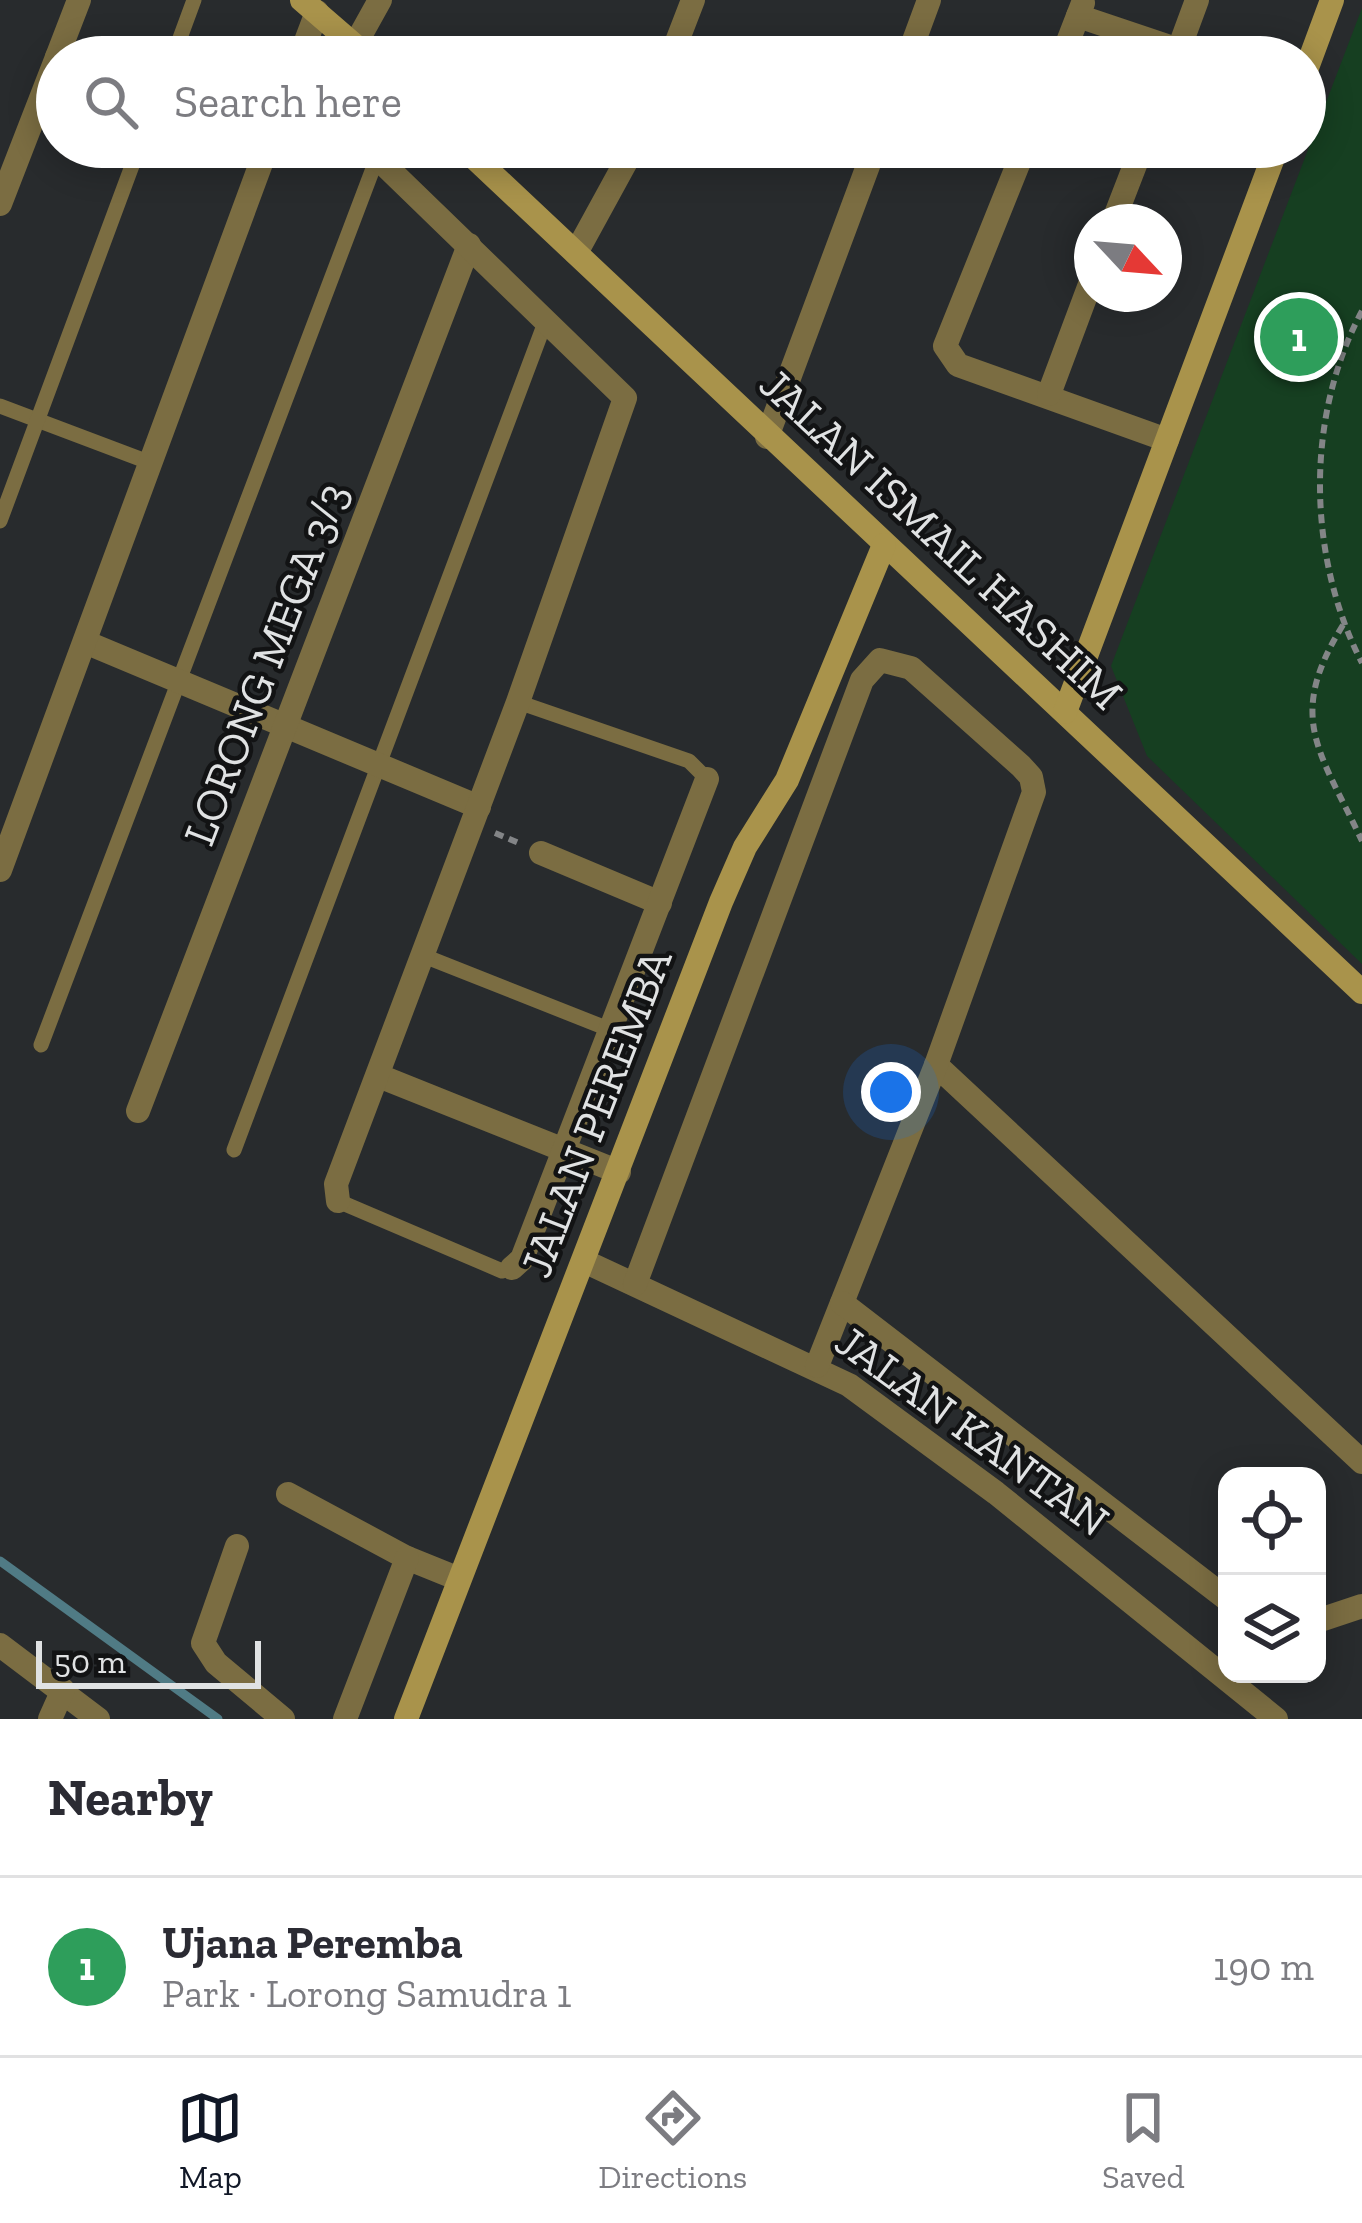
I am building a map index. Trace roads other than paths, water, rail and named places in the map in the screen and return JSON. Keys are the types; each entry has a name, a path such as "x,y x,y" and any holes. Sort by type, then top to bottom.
{"street":[{"path":"65,36 79,0"},
{"path":"367,36 380,0"},
{"path":"679,36 693,0"},
{"path":"916,36 929,0"},
{"path":"1189,36 1197,0"},
{"path":"1319,36 1333,0"},
{"path":"309,6 344,36"},
{"path":"304,36 309,6"},
{"path":"1070,36 1081,8 1144,36"},
{"path":"0,204 36,111"},
{"path":"0,870 259,168"},
{"path":"338,1201 336,1184 624,412 619,387 389,168"},
{"name":"JALAN ISMAIL HASHIM","path":"485,168 1362,992"},
{"path":"576,253 623,168"},
{"path":"767,437 867,168"},
{"path":"1017,168 946,346 958,365 1167,440"},
{"path":"1120,204 1134,168"},
{"path":"1065,712 1269,168"},
{"name":"LORONG MEGA 3/3","path":"137,1111 469,245"},
{"path":"1048,394 1079,312"},
{"name":"JALAN PEREMBA","path":"406,1719 721,902 787,779 884,545"},
{"path":"85,642 381,765 476,815"},
{"path":"635,1284 862,680 880,660 911,668 1031,777 1034,792 936,1065 817,1366"},
{"path":"512,1268 522,1259 707,779"},
{"path":"541,853 660,903"},
{"path":"936,1065 1362,1462"},
{"path":"379,1076 620,1172"},
{"name":"JALAN KANTAN","path":"586,1262 817,1366 1216,1656 1276,1719"},
{"path":"842,1303 1218,1592"},
{"path":"288,1494 406,1558 459,1579"},
{"path":"237,1546 203,1643 216,1664 283,1719"},
{"path":"345,1719 406,1558"},
{"path":"1326,1618 1362,1606"},
{"path":"3,1657 63,1690 98,1719"},
{"path":"50,1719 63,1690"}],"lane":[{"path":"181,36 194,0"},
{"path":"0,521 132,168"},
{"path":"41,1045 181,682 366,168"},
{"path":"234,1150 546,320"},
{"path":"0,406 151,463"},
{"path":"518,702 689,761 707,779"},
{"path":"424,956 610,1030"},
{"path":"338,1201 502,1271 512,1268"}],"waterway":[{"path":"0,1561 218,1719"}],"place":[{"name":"Ujana Peremba","path":"1299,337"}]}
